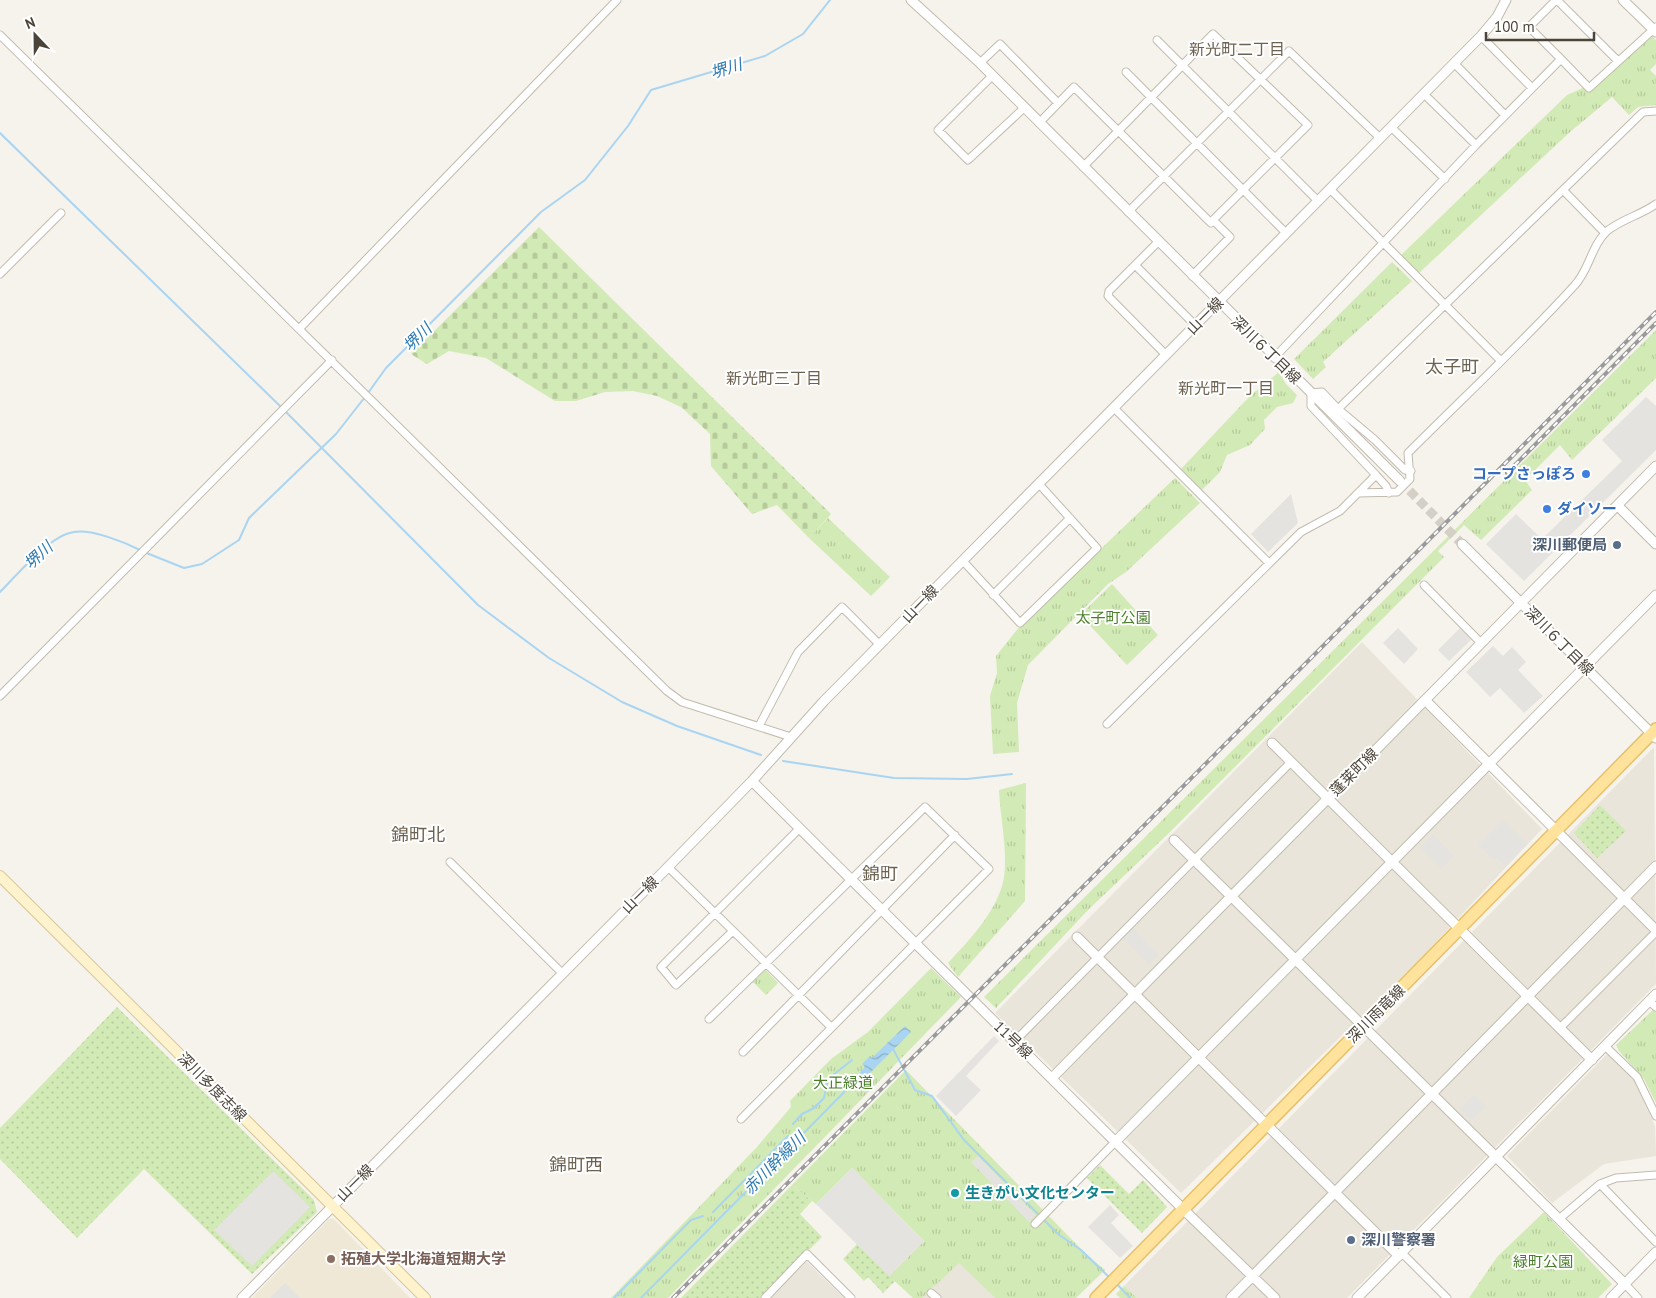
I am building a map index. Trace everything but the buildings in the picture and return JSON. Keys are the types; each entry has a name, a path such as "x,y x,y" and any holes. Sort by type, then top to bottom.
{"main road":[{"name":"深川雨竜線","path":"1096,1298 1655,733"},
{"name":"深川多度志線","path":"0,876 425,1298"}],"street":[{"path":"300,328 617,0"},
{"name":"深川６丁目線","path":"911,0 980,63 1218,303 1400,481"},
{"name":"山一線","path":"242,1298 668,867 880,645 1481,36 1497,17 1506,0"},
{"path":"1618,61 1556,0 1528,27 1589,88 1655,29 1623,0"},
{"path":"0,34 370,396 667,691 682,702 792,737"},
{"path":"1039,123 1074,87 1118,132 1211,223 1308,125 1213,34 1183,66 1118,132 1083,167"},
{"path":"1481,36 1532,88"},
{"path":"1156,40 1318,201"},
{"path":"980,63 1000,44 1058,103"},
{"path":"1128,212 1289,51 1380,138"},
{"path":"1274,358 1476,145 1561,59"},
{"path":"1454,63 1505,115"},
{"path":"1126,72 1286,233"},
{"path":"992,76 938,130 968,160 1024,108"},
{"path":"1424,94 1476,145"},
{"path":"1338,409 1643,112 1656,111"},
{"path":"1391,127 1445,179"},
{"path":"1330,190 1500,360"},
{"path":"1564,191 1605,233"},
{"path":"1358,493 1396,492 1410,479 1408,453 1576,284 1597,244 1605,233 1619,222 1646,212 1656,204"},
{"path":"0,274 61,213"},
{"path":"1192,276 1230,238 1213,220"},
{"path":"1158,242 1109,291 1108,296 1166,355"},
{"path":"1135,265 1196,325"},
{"path":"0,696 332,360"},
{"path":"1389,493 1386,486 1311,406 1311,393 1322,392 1405,470 1410,471"},
{"path":"1114,408 1269,563"},
{"name":"蓬莱町線","path":"1052,1078 1656,466"},
{"path":"1107,724 1301,532 1331,518 1376,475"},
{"path":"963,561 1020,623 1097,548 1039,484"},
{"path":"1618,506 1656,544"},
{"path":"993,595 1070,518"},
{"name":"深川６丁目線","path":"1462,544 1585,667 1655,733"},
{"path":"1424,585 1481,643"},
{"path":"1035,1224 1656,595"},
{"path":"759,726 798,652 842,607 880,645"},
{"path":"1425,700 1656,931 1560,1028"},
{"path":"1272,743 1592,1060"},
{"path":"1014,1042 1291,762"},
{"name":"11号線","path":"752,781 1184,1210 1276,1298"},
{"path":"710,1019 925,807 989,869 741,1119"},
{"path":"733,931 676,985 661,966 716,914 800,828"},
{"path":"743,1052 883,912 955,835"},
{"path":"1174,840 1638,1298"},
{"path":"450,862 562,973"},
{"path":"1231,1298 1656,866"},
{"path":"668,867 831,1027"},
{"path":"1077,937 1335,1192 1447,1298"},
{"path":"1358,1298 1592,1060 1654,1001"},
{"path":"1606,1047 1637,1077 1656,1116"},
{"path":"1559,1220 1600,1184 1616,1178 1656,1175"},
{"path":"1600,1184 1656,1242"},
{"path":"1611,1298 1656,1252"},
{"path":"765,1298 807,1254 851,1298"}],"shaded area":[{"path":"1646,397 1656,406 1656,450 1524,581 1486,544 1516,514 1542,539 1622,461 1602,440"},
{"path":"1291,494 1298,523 1268,552 1251,534"},
{"path":"1398,628 1418,649 1404,664 1383,643"},
{"path":"1460,628 1471,640 1449,661 1438,650"},
{"path":"1362,642 1542,829 1423,956 1181,1193 995,1013"},
{"path":"1493,646 1503,656 1512,647 1526,662 1518,670 1543,696 1524,713 1500,688 1490,697 1466,672"},
{"path":"1654,747 1656,984 1347,1298 1137,1298 1124,1286"},
{"path":"1503,820 1527,844 1505,866 1497,858 1494,860 1478,845"},
{"path":"1433,834 1454,856 1441,869 1420,847"},
{"path":"1133,928 1159,955 1149,965 1123,938"},
{"path":"994,1036 999,1041 966,1076 981,1090 956,1116 936,1096"},
{"path":"1608,1053 1633,1076 1655,1126 1656,1156 1604,1164 1552,1203 1507,1156"},
{"path":"1474,1095 1486,1107 1471,1121 1459,1109"},
{"path":"978,1156 1036,1215 1029,1222 971,1162"},
{"path":"852,1168 924,1241 889,1276 816,1204"},
{"path":"273,1171 310,1207 252,1266 214,1230"},
{"path":"1110,1205 1119,1215 1111,1223 1133,1246 1120,1258 1088,1227"},
{"name":"拓殖大学北海道短期大学","path":"333,1218 410,1298 252,1298 329,1219"},
{"path":"806,1261 844,1298 770,1298"},
{"path":"959,1262 995,1298 922,1298"},
{"path":"285,1283 300,1298 270,1298"}],"green space":[{"path":"1648,32 1656,40 1656,64 1650,70 1656,76 1656,105 1638,107 1629,115 1612,97 1570,132 1418,274 1400,256 1567,95 1585,87"},
{"path":"539,227 831,514 809,538 777,505 752,514 711,466 710,434 681,407 657,396 633,391 605,392 576,401 555,401 486,358 449,351 427,364 411,354"},
{"path":"1392,262 1412,281 1323,362 1326,367 1313,379 1294,359"},
{"path":"1656,330 1656,378 1572,460 1560,445 1525,480 1532,490 1481,540 1464,525 1438,551 1444,557 1169,833 1088,910 996,1008 984,997"},
{"path":"1279,372 1286,384 1297,395 1293,403 1277,407 1264,420 1265,429 1250,445 1227,455 1220,472 1202,490 1180,470 1251,395"},
{"path":"1175,478 1200,503 1126,572 1108,584 1028,665 1017,703 1019,752 993,754 990,696 997,673 996,656 1020,626"},
{"path":"828,518 890,577 871,596 809,538"},
{"name":"太子町公園","path":"1112,584 1158,635 1127,665 1080,615"},
{"path":"1026,783 1025,901 958,977 948,963 972,937 986,918 1002,886 1005,852 999,790"},
{"path":"1600,805 1626,831 1597,858 1574,833"},
{"name":"大正緑道","path":"931,968 961,997 668,1298 611,1298 757,1147 791,1107 790,1101 831,1059 868,1032"},
{"path":"765,969 778,983 766,995 753,982"},
{"path":"117,1007 314,1200 317,1212 252,1274 144,1169 77,1238 0,1159 0,1128"},
{"path":"1656,1007 1656,1103 1644,1079 1616,1045"},
{"path":"906,1070 1086,1254 1105,1270 1076,1298 995,1298 959,1263 922,1298 913,1298 889,1276 924,1241 852,1168 816,1204 792,1185"},
{"path":"1100,1165 1129,1194 1143,1180 1167,1207 1142,1233 1087,1178"},
{"path":"792,1185 812,1201 800,1214 822,1237 761,1298 681,1298"},
{"name":"緑町公園","path":"1544,1212 1612,1284 1598,1298 1469,1298 1497,1257"},
{"path":"857,1244 895,1281 883,1293 868,1277 864,1281 843,1259"},
{"path":"1124,1286 1137,1298 1120,1298 1116,1294"}],"water":[{"path":"905,1026 911,1032 862,1081 857,1076 865,1067 862,1064 870,1056 872,1058"}],"waterway":[{"name":"堺川","path":"368,393 386,368 541,212 585,180 628,126 651,90 765,56 803,34 830,0"},
{"path":"0,133 281,407"},
{"name":"堺川","path":"144,552 184,568 202,564 239,540 249,518 336,434 365,397"},
{"path":"284,410 478,605 549,658 622,702 677,726 761,755"},
{"name":"堺川","path":"0,592 45,548 55,540 74,532 99,534 140,550"},
{"path":"783,761 894,778 967,779 1012,774"},
{"path":"892,1047 915,1090 932,1096 964,1140 1040,1216"},
{"path":"793,1124 802,1114 814,1108 824,1098 828,1079 852,1060"},
{"name":"赤川幹線川","path":"641,1298 859,1077"},
{"path":"713,1212 788,1136"},
{"path":"614,1298 691,1220 703,1216"},
{"path":"1043,1219 1058,1234 1081,1250 1110,1278"},
{"path":"1116,1283 1130,1298"}],"tunnel":[{"path":"1400,481 1462,544"}],"railway":[{"path":"673,1298 1656,312"},
{"path":"1507,473 1656,323"}],"place":[{"name":"コープさっぽろ","path":"1586,474"},
{"name":"ダイソー","path":"1547,509"},
{"name":"深川郵便局","path":"1617,545"},
{"name":"生きがい文化センター","path":"955,1193"},
{"name":"深川警察署","path":"1351,1240"},
{"name":"拓殖大学北海道短期大学","path":"331,1259"}],"district":[{"name":"新光町二丁目","path":"1237,49"},
{"name":"太子町","path":"1452,367"},
{"name":"新光町三丁目","path":"774,378"},
{"name":"新光町一丁目","path":"1226,388"},
{"name":"錦町北","path":"418,835"},
{"name":"錦町","path":"880,874"},
{"name":"錦町西","path":"576,1165"}]}
